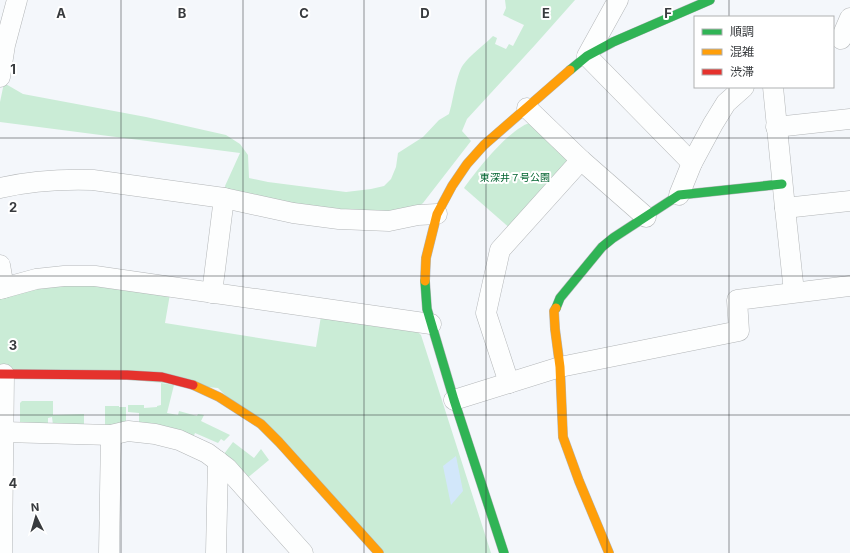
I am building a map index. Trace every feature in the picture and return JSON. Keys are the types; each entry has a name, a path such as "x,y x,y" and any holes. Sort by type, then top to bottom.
{"street":[{"path":"0,77 5,45 17,0"},
{"path":"587,56 618,0"},
{"path":"504,553 431,324 426,298 426,258 437,214 452,186 467,164 484,145 587,56 613,42 710,0"},
{"path":"841,40 850,18"},
{"path":"587,56 692,163"},
{"path":"680,195 692,163 726,103 743,88"},
{"path":"773,88 794,292"},
{"path":"527,108 581,160 646,217"},
{"path":"776,127 850,119"},
{"path":"509,383 486,313 500,250 581,160"},
{"path":"0,188 34,182 93,180 224,198 293,213 339,219 389,221 418,215 437,214"},
{"path":"609,553 562,437 560,367 554,311 560,298 602,247 613,238 680,195 782,184"},
{"path":"212,293 224,198"},
{"path":"785,208 850,202"},
{"path":"0,265 2,289 36,279 64,276 94,276 431,324"},
{"path":"454,400 560,367 739,331 737,300 850,286"},
{"path":"2,553 2,477 4,432 2,374 127,375 162,377 193,385 220,397 244,412 274,437 379,553"},
{"path":"4,432 111,435 128,431 155,434 195,446 218,461 236,477 303,553"},
{"path":"109,553 111,435"},
{"path":"216,553 218,461"}],"green space":[{"path":"505,0 575,0 467,119 462,131 471,141 423,203 417,207 383,213 347,213 227,192 225,186 240,153 0,122 0,102 4,83 23,94 146,117 226,135 240,144 248,155 249,178 268,182 346,192 384,186 391,179 396,167 398,153 423,137 439,120 449,114 458,75 466,61 493,36 497,38 495,44 506,49 509,44 513,46 524,25 503,15 506,8"},
{"name":"東深井７号公園","path":"533,122 571,163 511,229 464,188 486,160 505,140 524,125"},
{"path":"83,283 170,294 165,323 316,347 321,316 415,329 421,335 491,553 383,553 218,388 0,368 0,296 13,292"},
{"path":"161,383 174,385 167,413 178,415 179,411 197,416 198,414 204,415 201,421 230,435 224,441 221,439 218,443 195,433 192,440 139,427 139,413 128,412 128,405 144,405 144,408 157,407 161,405"},
{"path":"22,401 53,401 53,415 84,414 84,426 53,425 52,417 48,418 48,425 20,423 20,403"},
{"path":"105,406 126,407 126,427 105,426"},
{"path":"233,442 254,458 261,449 269,460 245,480 221,458"}],"water":[{"path":"456,456 463,491 451,505 443,466"}],"traffic: fast":[{"path":"570,70 587,56 613,42 710,0"},
{"path":"556,308 560,298 602,247 613,238 679,195 782,184"},
{"path":"425,281 427,309 454,400 504,553"}],"traffic: slow":[{"path":"425,281 426,258 437,214 452,186 467,164 484,145 570,70"},
{"path":"556,308 554,311 560,367 563,437 579,481 609,553"},
{"path":"193,385 219,397 261,424 379,553"}],"traffic: jam":[{"path":"0,374 127,375 162,377 193,385"}]}
